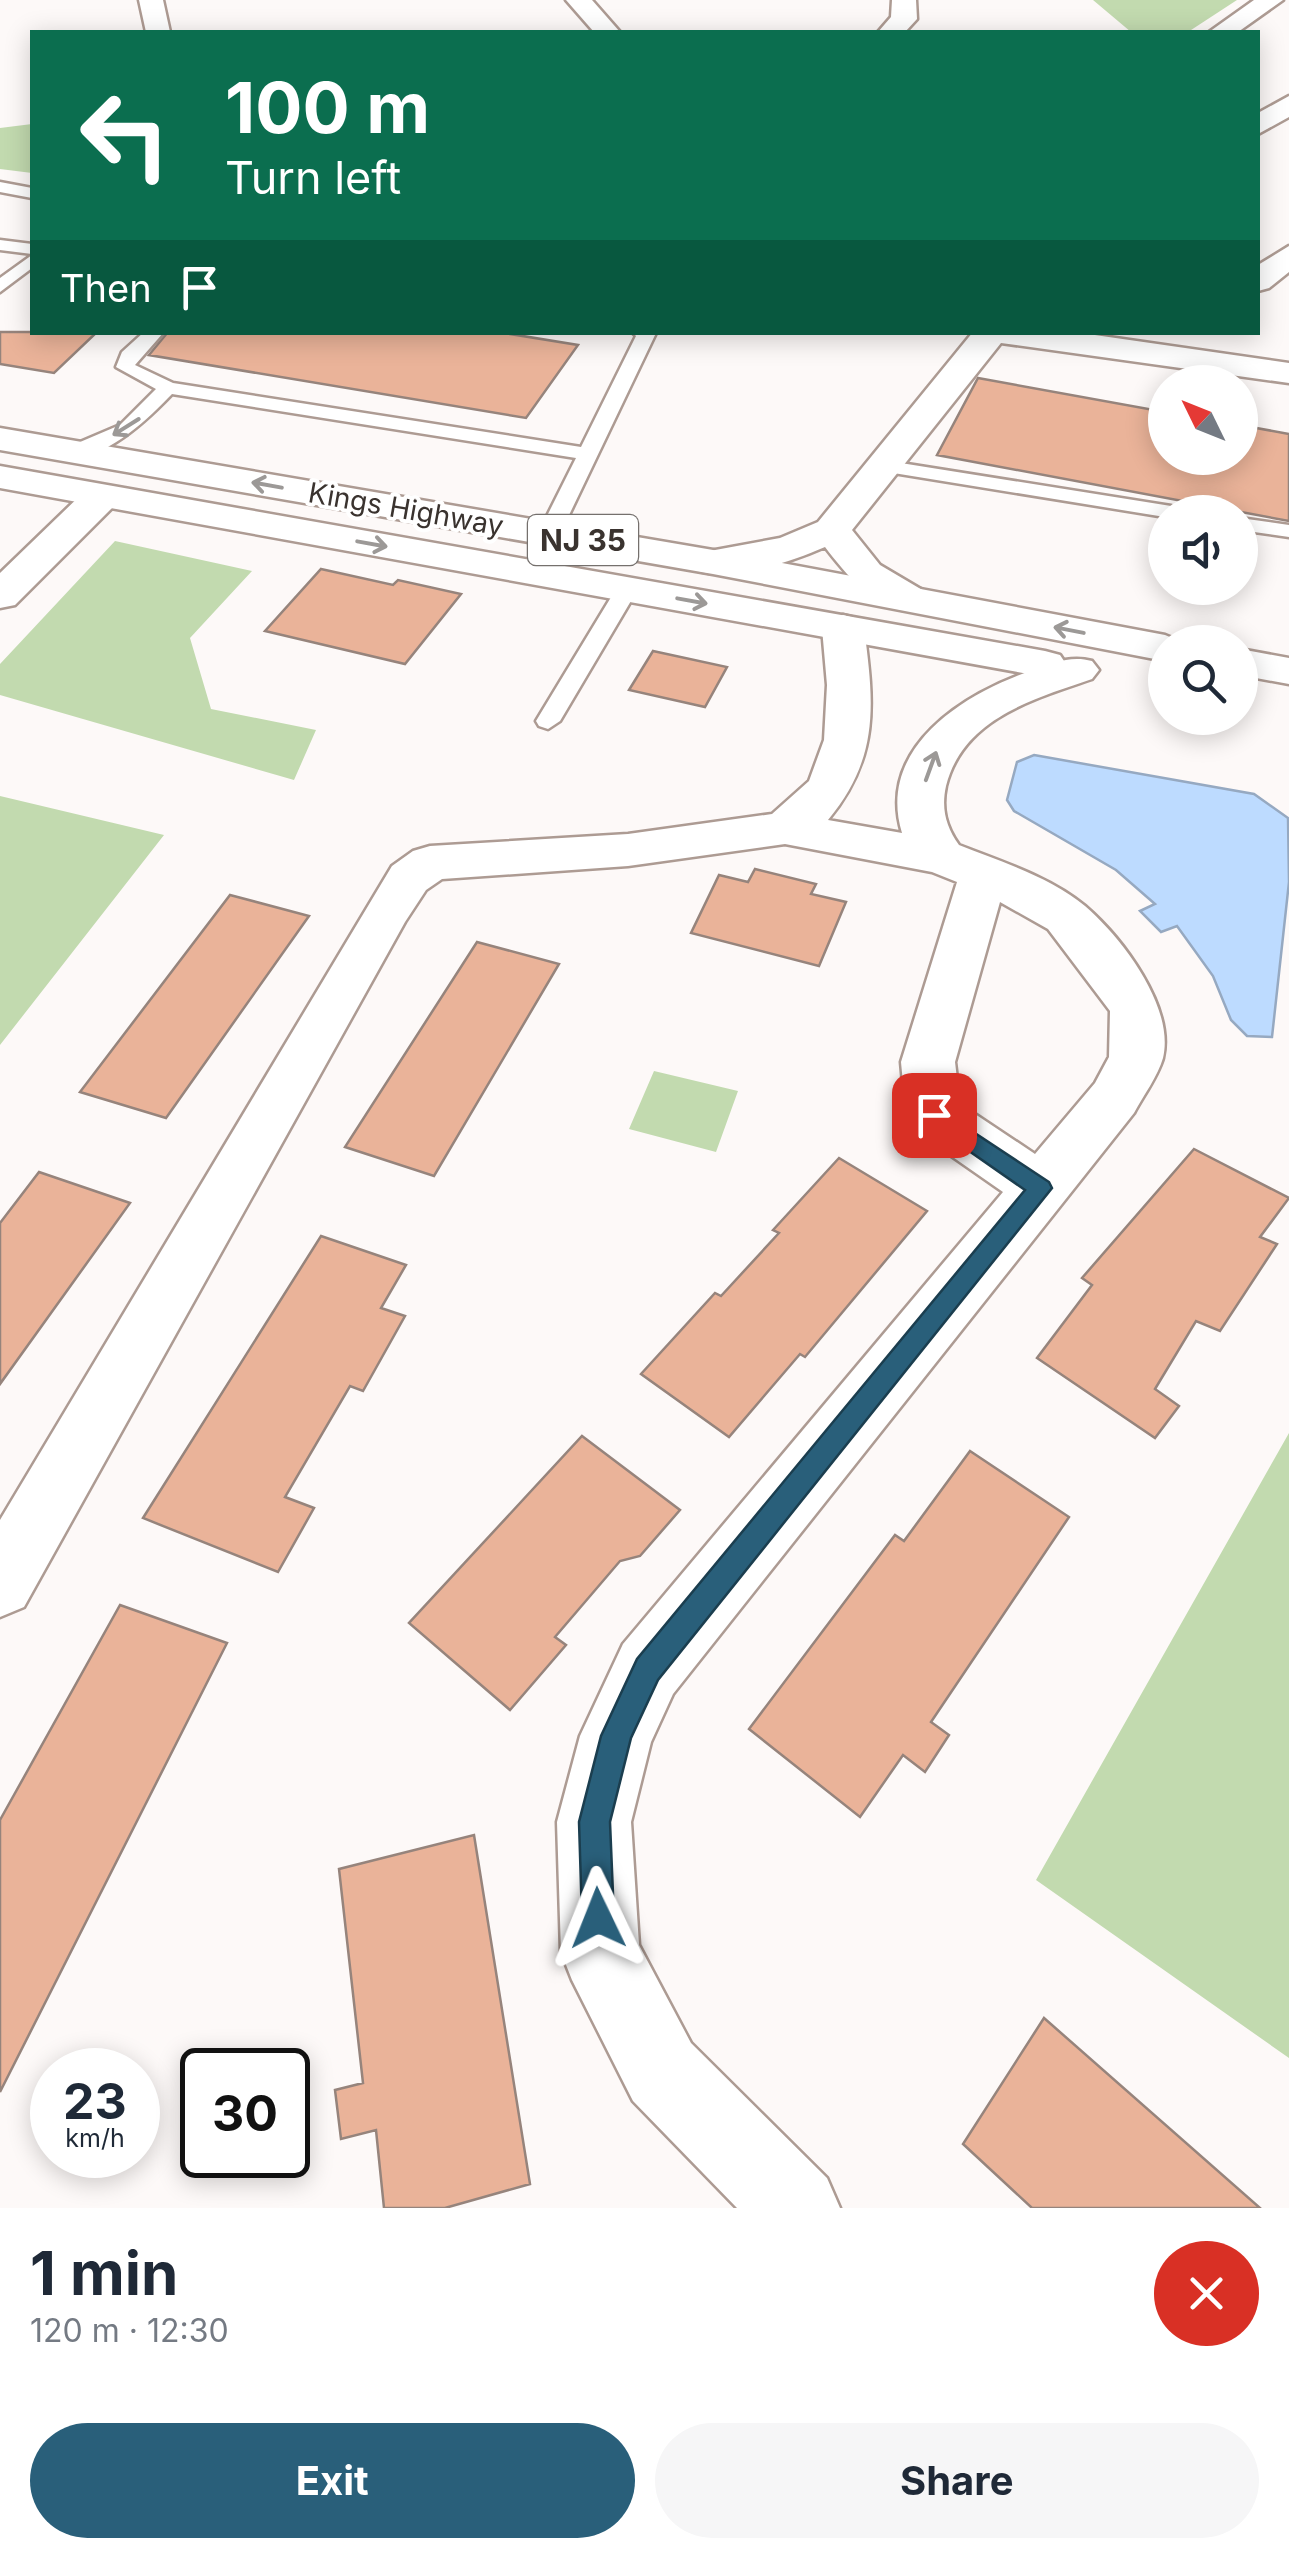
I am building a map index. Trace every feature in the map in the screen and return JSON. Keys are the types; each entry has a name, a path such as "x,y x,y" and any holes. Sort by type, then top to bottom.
{"street":[{"path":"152,0 158,30"},
{"path":"578,0 606,30"},
{"path":"893,30 904,18 904,0"},
{"path":"1224,30 1271,0"},
{"path":"1260,125 1289,104"},
{"path":"1260,279 1289,256"},
{"path":"712,562 790,548 832,530 992,335"},
{"path":"1016,335 1289,373"},
{"path":"1162,356 1188,335"},
{"name":"Kings Highway","path":"0,439 712,562 1148,645"},
{"name":"Kings Highway","path":"0,477 1148,683"},
{"path":"0,596 102,496"},
{"path":"832,530 866,574 909,600"},
{"path":"785,828 813,812 836,775 853,716 843,628"},
{"path":"1258,665 1289,671"},
{"path":"963,866 924,830 922,792 935,752 968,716 991,702 1077,670"},
{"path":"1258,702 1289,708"},
{"path":"0,1584 409,878 430,863 628,850 785,828 963,866 1066,917 1110,969 1136,1009 1136,1057 1115,1098 648,1670 616,1736 594,1822 600,1952 620,1995 662,2072 798,2208"},
{"path":"963,866 928,1062 934,1115 1040,1188"}],"lane":[{"path":"0,187 30,192"},
{"path":"0,245 30,249"},
{"path":"0,287 30,262"},
{"path":"153,335 129,356 125,368 168,388 588,454"},
{"path":"549,534 647,335"},
{"path":"74,452 128,429 168,388"},
{"path":"882,466 1148,508"},
{"path":"1258,527 1289,532"},
{"path":"548,721 627,590"}],"green space":[{"path":"1093,0 1237,0 1191,30 1129,30"},
{"path":"30,124 30,173 0,169 0,128"},
{"path":"115,541 252,571 190,638 211,709 316,730 294,780 0,695 0,664"},
{"path":"0,796 164,835 0,1045"},
{"path":"654,1071 738,1091 716,1152 629,1129"},
{"path":"1289,1433 1289,2058 1036,1880"}],"water":[{"path":"1034,755 1254,794 1288,818 1289,882 1272,1037 1247,1036 1231,1020 1213,976 1177,926 1161,932 1140,911 1155,904 1116,870 1014,811 1007,800 1017,762"}],"building":[{"path":"0,332 94,335 54,373 0,364"},
{"path":"166,335 516,335 578,345 526,418 149,355"},
{"path":"978,378 1148,409 1148,475 1258,475 1258,428 1289,434 1289,521 1258,515 1258,495 1150,495 937,455"},
{"path":"321,569 393,585 398,580 461,594 405,664 265,631"},
{"path":"653,651 727,667 705,707 629,690"},
{"path":"755,869 816,884 811,894 846,902 819,966 691,933 719,875 748,882"},
{"path":"230,895 309,916 166,1118 80,1092"},
{"path":"477,942 559,964 434,1176 345,1147"},
{"path":"1194,1149 1289,1198 1260,1237 1277,1244 1220,1331 1196,1321 1155,1389 1179,1406 1155,1438 1037,1358 1092,1285 1082,1278"},
{"path":"839,1158 927,1211 805,1357 800,1354 729,1437 641,1374 715,1293 721,1296 779,1233 773,1230"},
{"path":"39,1172 130,1203 0,1384 0,1223"},
{"path":"321,1236 406,1265 381,1308 405,1316 363,1391 350,1386 285,1497 314,1508 278,1572 143,1518"},
{"path":"582,1436 680,1510 640,1556 620,1561 555,1637 566,1645 510,1710 409,1623"},
{"path":"970,1451 1069,1517 931,1722 949,1735 925,1772 903,1755 860,1817 749,1729 895,1535 904,1541"},
{"path":"120,1605 227,1643 0,2092 0,1820"},
{"path":"474,1835 530,2184 445,2208 384,2208 376,2130 341,2139 335,2090 363,2083 339,1869"},
{"path":"1044,2018 1260,2208 1032,2208 963,2144"}],"route":[{"path":"598,1918 594,1822 616,1736 648,1670 1040,1188 934,1115"}]}
